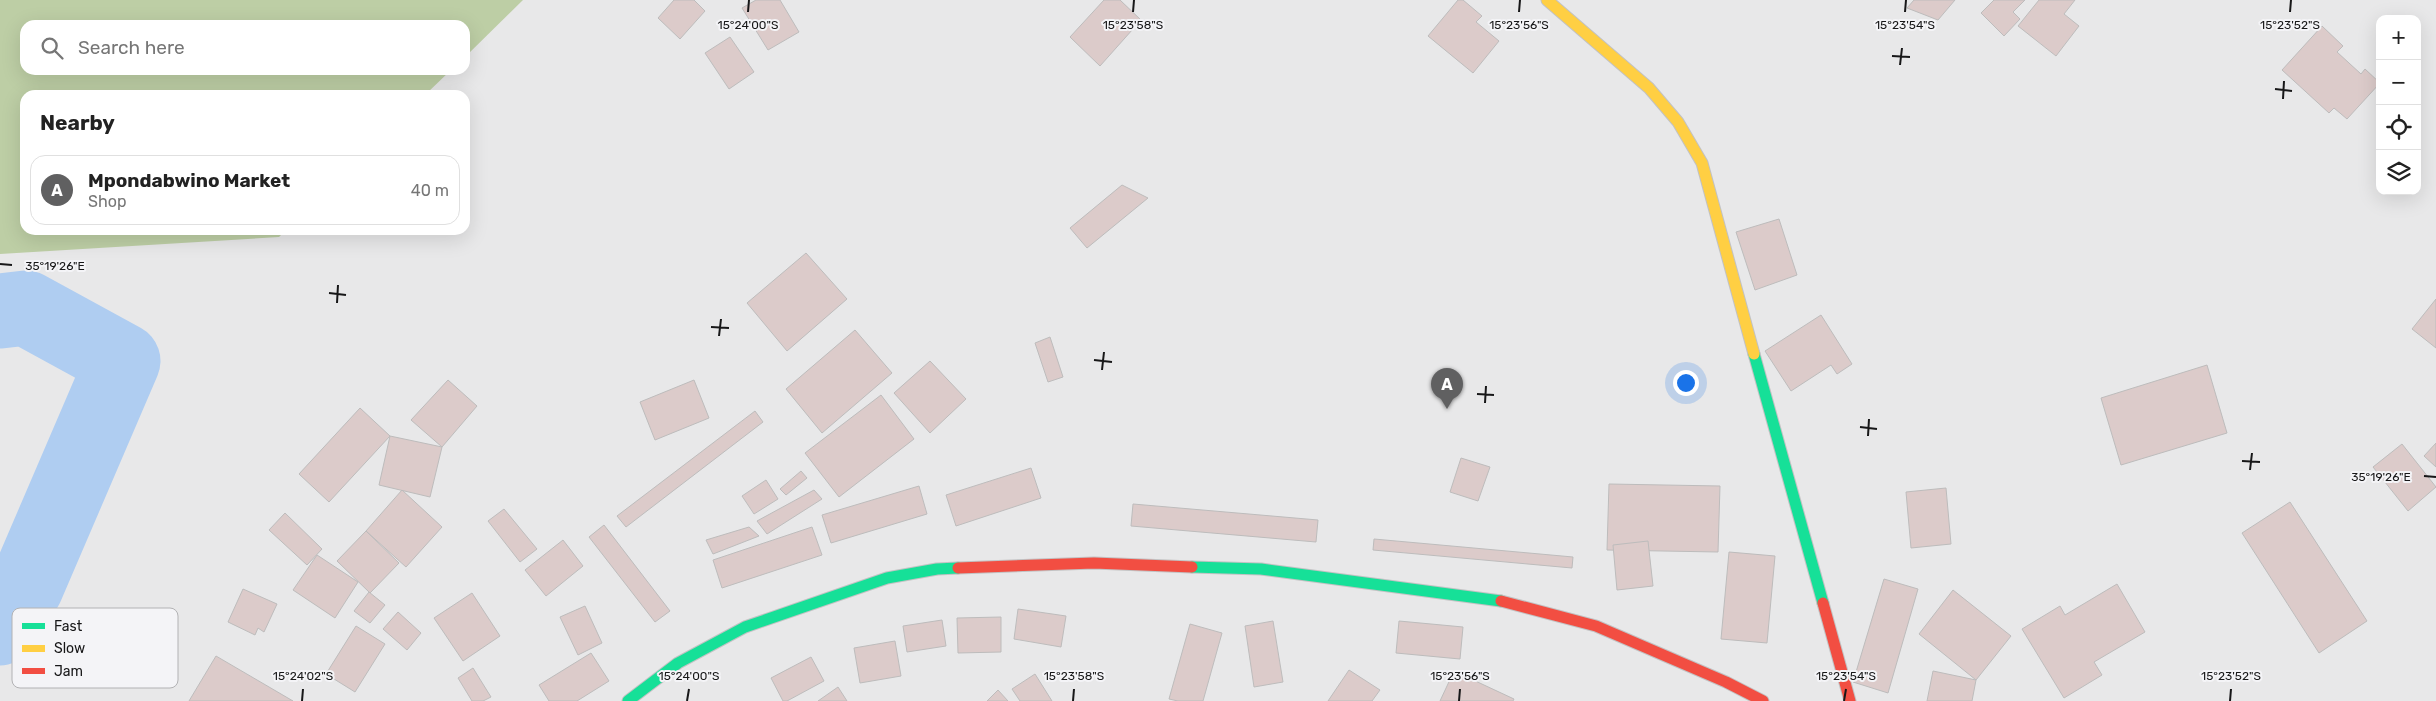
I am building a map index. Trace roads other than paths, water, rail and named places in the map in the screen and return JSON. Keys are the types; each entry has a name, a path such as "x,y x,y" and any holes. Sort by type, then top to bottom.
{"street":[{"path":"1547,0 1649,88 1678,122 1702,163 1850,701"},
{"path":"628,701 678,663 745,627 887,578 937,569 1094,563 1260,569 1493,599 1596,626 1726,682 1763,701"}],"waterway":[{"path":"0,311 26,308 123,361 26,587 13,608"},
{"path":"0,628 12,609"}],"place":[{"name":"Mpondabwino Market","path":"1447,409"}]}
